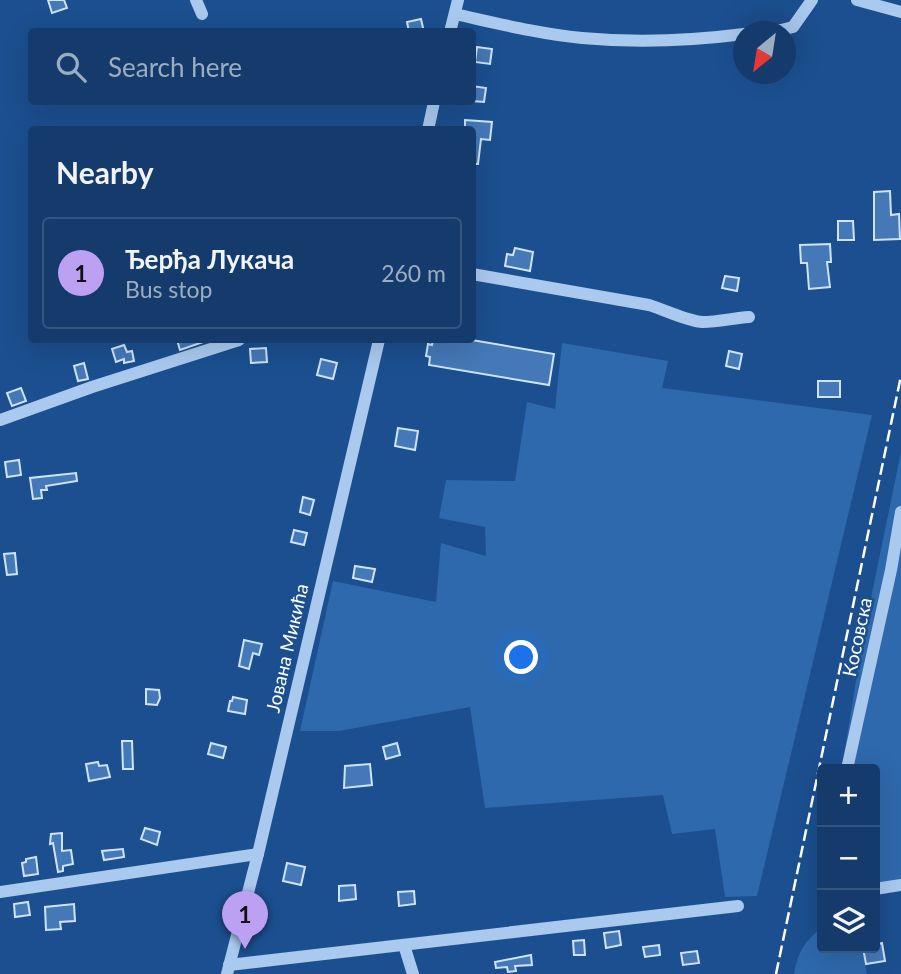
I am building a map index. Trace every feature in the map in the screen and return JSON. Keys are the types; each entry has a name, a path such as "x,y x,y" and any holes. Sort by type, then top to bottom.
{"street":[{"path":"196,0 202,14"},
{"path":"451,28 458,0"},
{"path":"796,23 812,0"},
{"path":"857,0 901,12"},
{"path":"455,13 513,27 579,38 685,41 733,35"},
{"path":"429,126 433,105"},
{"path":"476,275 649,305 682,318 703,322 749,317"},
{"path":"0,420 230,343"},
{"name":"Јована Микића","path":"378,343 258,854 228,970 404,945 738,906"},
{"name":"Косовска","path":"848,764 886,596 901,512"},
{"path":"0,892 258,854"},
{"path":"880,888 901,885"},
{"path":"404,945 413,974"}],"shaded area":[{"path":"562,343 668,361 662,388 872,415 757,896 725,897 715,829 672,834 663,795 485,808 470,707 339,731 300,731 333,581 436,602 441,543 486,556 485,527 439,518 446,480 515,481 527,402 555,409"},
{"path":"901,452 901,880 880,883 880,764 843,764 864,632"},
{"path":"817,932 817,953 863,953 867,974 794,974 803,947"}],"building":[{"path":"48,0 64,0 67,8 52,13"},
{"path":"421,19 423,28 408,28 407,22"},
{"path":"477,47 492,49 490,64 476,62"},
{"path":"476,87 486,88 484,102 476,101"},
{"path":"465,120 492,122 490,140 481,139 478,164 476,126 465,126"},
{"path":"890,191 891,215 899,214 900,239 874,240 874,192"},
{"path":"838,221 853,221 854,240 838,240"},
{"path":"830,244 831,262 827,262 830,287 809,289 807,263 801,263 800,245"},
{"path":"515,248 533,252 530,271 505,266 507,254 513,255"},
{"path":"725,276 739,278 737,291 722,288"},
{"path":"476,341 554,354 549,385 429,365 430,357 426,356 428,344 476,343"},
{"path":"178,343 200,343 180,350"},
{"path":"124,345 127,352 132,351 134,361 124,363 124,359 116,362 112,349"},
{"path":"266,348 267,362 251,363 250,349"},
{"path":"729,351 742,354 739,369 726,366"},
{"path":"321,359 337,363 333,379 317,375"},
{"path":"84,363 88,379 78,381 74,366"},
{"path":"818,381 840,381 840,397 818,397"},
{"path":"21,388 26,401 12,406 7,393"},
{"path":"398,428 418,431 415,450 395,446"},
{"path":"19,460 21,475 7,477 5,462"},
{"path":"76,473 77,481 46,486 47,490 41,490 42,498 33,499 30,478"},
{"path":"303,497 314,500 310,515 300,512"},
{"path":"294,530 307,533 304,545 291,542"},
{"path":"15,553 17,574 7,575 4,554"},
{"path":"355,566 375,569 372,582 353,578"},
{"path":"244,640 262,644 259,655 253,653 249,669 239,666"},
{"path":"146,689 159,690 157,705 146,704"},
{"path":"233,697 247,700 245,714 228,711"},
{"path":"122,741 132,741 133,769 123,769"},
{"path":"211,743 226,747 223,758 208,754"},
{"path":"397,743 400,755 386,759 383,747"},
{"path":"98,762 99,766 107,765 110,777 89,781 86,764"},
{"path":"370,764 372,785 344,788 345,766"},
{"path":"145,828 160,832 157,845 141,839"},
{"path":"62,833 62,851 71,850 73,864 63,866 63,871 58,872 53,843 50,844 51,834"},
{"path":"123,849 124,857 104,860 102,851"},
{"path":"36,857 38,874 24,876 22,863 26,862 26,859"},
{"path":"287,863 305,867 301,885 283,881"},
{"path":"355,885 356,899 339,901 339,886"},
{"path":"414,891 415,904 399,906 398,892"},
{"path":"28,902 30,915 15,917 14,904"},
{"path":"74,904 75,921 60,922 61,929 46,930 45,907"},
{"path":"619,931 621,945 606,948 604,933"},
{"path":"584,940 585,955 574,955 573,941"},
{"path":"880,944 885,961 866,964 864,953 880,953"},
{"path":"659,945 660,955 645,957 643,947"},
{"path":"697,951 699,963 683,965 681,953"},
{"path":"531,955 532,965 515,966 516,971 508,972 507,967 496,968 495,962"}],"railway":[{"path":"776,974 901,376"}],"place":[{"name":"Ђерђа Лукача","path":"245,949"}]}
